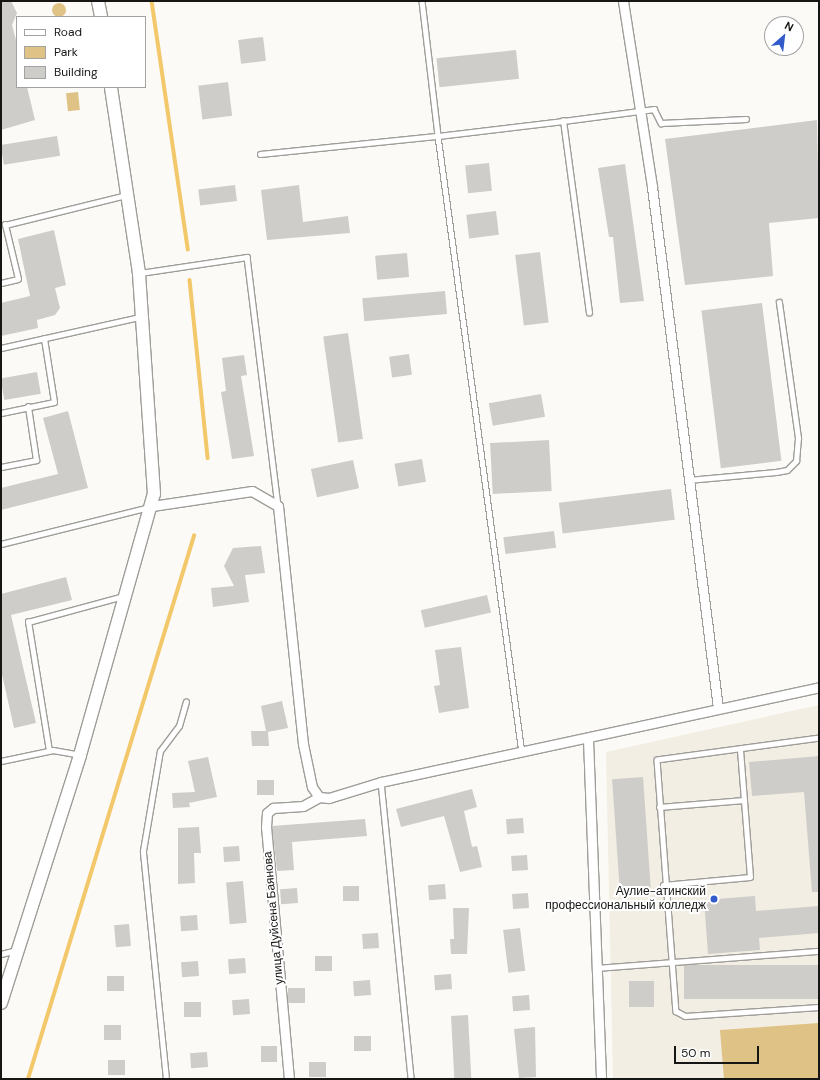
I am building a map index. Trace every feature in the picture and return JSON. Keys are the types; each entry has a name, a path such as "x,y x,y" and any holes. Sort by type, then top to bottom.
{"street":[{"path":"98,1 101,16"},
{"path":"623,1 641,110 718,708"},
{"path":"1,1003 80,755 152,506 139,273 111,88"},
{"path":"152,506 252,491 278,506 303,744 312,787 319,797 329,798 381,782 588,739 718,708 819,687"},
{"path":"588,739 601,1079"},
{"name":"улица Дуйсена Баянова","path":"289,1079 266,828 267,813 273,808 303,806 319,797"}],"lane":[{"path":"422,1 438,136 522,752"},
{"path":"260,154 438,136 654,109 661,123 746,119"},
{"path":"563,121 589,313"},
{"path":"1,283 18,279 5,225 127,194"},
{"path":"139,273 247,256 278,506"},
{"path":"688,480 787,470 796,461 798,438 779,302"},
{"path":"1,348 142,317"},
{"path":"1,412 54,402 44,338"},
{"path":"1,467 36,460 28,407"},
{"path":"1,544 152,506"},
{"path":"49,751 28,622 126,596"},
{"path":"166,1079 142,851 160,751 179,726 186,702"},
{"path":"819,738 657,760 663,885 676,1011 685,1016 819,1007"},
{"path":"663,885 750,877 740,749"},
{"path":"1,761 49,751 80,755"},
{"path":"381,782 411,1079"},
{"path":"659,807 744,800"},
{"path":"1,954 18,950"},
{"path":"596,968 672,961 819,951"}],"shaded area":[{"name":"Аулие-атинский профессиональный колледж","path":"819,705 819,1079 613,1079 606,752"}],"green space":[{"path":"59,3 65,7 66,10 64,15 54,15 52,10 54,5"},
{"path":"78,92 80,110 68,111 66,93"},
{"path":"819,1023 819,1079 724,1079 720,1030"}],"building":[{"path":"1,1 11,1 17,13 12,25 16,40 16,88 27,88 35,120 1,130"},
{"path":"263,37 266,61 241,64 238,40"},
{"path":"516,50 519,79 439,87 436,58"},
{"path":"228,82 232,116 202,119 198,86"},
{"path":"817,120 819,218 769,223 773,276 685,285 665,139"},
{"path":"57,136 60,156 4,165 1,145"},
{"path":"489,163 492,191 468,193 465,166"},
{"path":"625,164 644,301 620,303 613,237 609,237 598,168"},
{"path":"235,185 237,201 200,205 198,190"},
{"path":"299,185 303,222 348,216 350,233 267,240 261,190"},
{"path":"496,211 499,235 469,238 466,215"},
{"path":"54,230 66,285 55,288 60,308 55,315 37,320 38,328 1,336 1,303 30,296 18,239"},
{"path":"540,252 549,322 524,326 515,255"},
{"path":"407,253 409,277 377,280 375,256"},
{"path":"445,291 447,314 364,321 362,298"},
{"path":"762,303 781,461 721,468 701,310"},
{"path":"348,333 363,439 338,442 323,336"},
{"path":"409,354 412,375 392,378 389,357"},
{"path":"244,355 247,375 241,376 254,456 232,459 221,392 226,391 222,358"},
{"path":"37,372 41,394 4,400 1,378"},
{"path":"541,394 545,417 493,426 489,403"},
{"path":"68,411 88,488 1,510 1,488 58,474 43,418"},
{"path":"549,440 552,491 493,494 490,443"},
{"path":"422,459 426,482 398,487 394,464"},
{"path":"353,460 359,488 317,497 311,469"},
{"path":"671,489 675,520 563,534 559,503"},
{"path":"554,531 556,548 505,554 503,537"},
{"path":"261,546 265,573 245,575 249,602 213,607 211,588 234,586 224,566 233,548"},
{"path":"66,577 72,600 11,615 36,723 14,728 1,670 1,594"},
{"path":"487,595 491,613 425,628 421,610"},
{"path":"461,647 469,708 439,713 434,686 440,685 435,650"},
{"path":"282,701 288,728 268,732 269,746 252,746 251,731 266,731 261,706"},
{"path":"819,756 819,892 812,892 804,792 752,796 749,762"},
{"path":"208,757 217,797 189,803 190,807 173,808 172,793 195,792 188,761"},
{"path":"643,777 651,888 620,890 612,779"},
{"path":"257,780 274,780 274,795 257,795"},
{"path":"472,789 477,807 464,811 472,847 477,846 482,867 460,872 444,816 401,827 396,809"},
{"path":"523,818 524,833 507,834 506,819"},
{"path":"365,819 367,836 292,842 294,870 277,871 272,826"},
{"path":"199,827 201,853 194,853 195,883 178,884 178,828"},
{"path":"239,846 240,861 224,862 223,847"},
{"path":"527,855 528,870 512,871 511,856"},
{"path":"243,881 247,923 230,924 226,882"},
{"path":"445,884 446,899 429,900 428,885"},
{"path":"343,886 359,886 359,901 343,901"},
{"path":"297,888 298,903 281,904 280,889"},
{"path":"528,893 529,908 513,909 512,894"},
{"path":"755,896 756,911 819,906 819,933 759,938 760,950 708,954 704,900"},
{"path":"453,908 469,908 467,954 451,954 450,939 454,939"},
{"path":"197,915 198,930 181,931 180,916"},
{"path":"129,924 131,946 116,947 114,925"},
{"path":"520,928 525,971 508,973 503,930"},
{"path":"378,933 379,948 363,949 362,934"},
{"path":"315,956 332,956 332,971 315,971"},
{"path":"245,958 246,973 229,974 228,959"},
{"path":"198,961 199,976 182,977 181,962"},
{"path":"684,965 819,965 819,999 684,999"},
{"path":"451,974 452,989 435,990 434,975"},
{"path":"107,976 124,976 124,991 107,991"},
{"path":"370,980 371,995 354,996 353,981"},
{"path":"629,981 654,981 654,1007 629,1007"},
{"path":"288,988 305,988 305,1003 288,1003"},
{"path":"529,995 530,1010 513,1011 512,996"},
{"path":"249,999 250,1014 233,1015 232,1000"},
{"path":"184,1002 201,1002 201,1017 184,1017"},
{"path":"468,1015 471,1079 454,1079 451,1016"},
{"path":"104,1025 121,1025 121,1040 104,1040"},
{"path":"535,1027 536,1077 519,1078 514,1029"},
{"path":"354,1036 371,1036 371,1051 354,1051"},
{"path":"261,1046 277,1046 277,1062 261,1062"},
{"path":"207,1052 208,1067 191,1068 190,1053"},
{"path":"108,1060 125,1060 125,1075 108,1075"},
{"path":"309,1062 326,1062 326,1077 309,1077"}],"waterway":[{"path":"152,1 188,249"},
{"path":"190,280 208,458"},
{"path":"28,1079 194,536"}],"place":[{"name":"Аулие-атинский профессиональный колледж","path":"714,899"}]}
